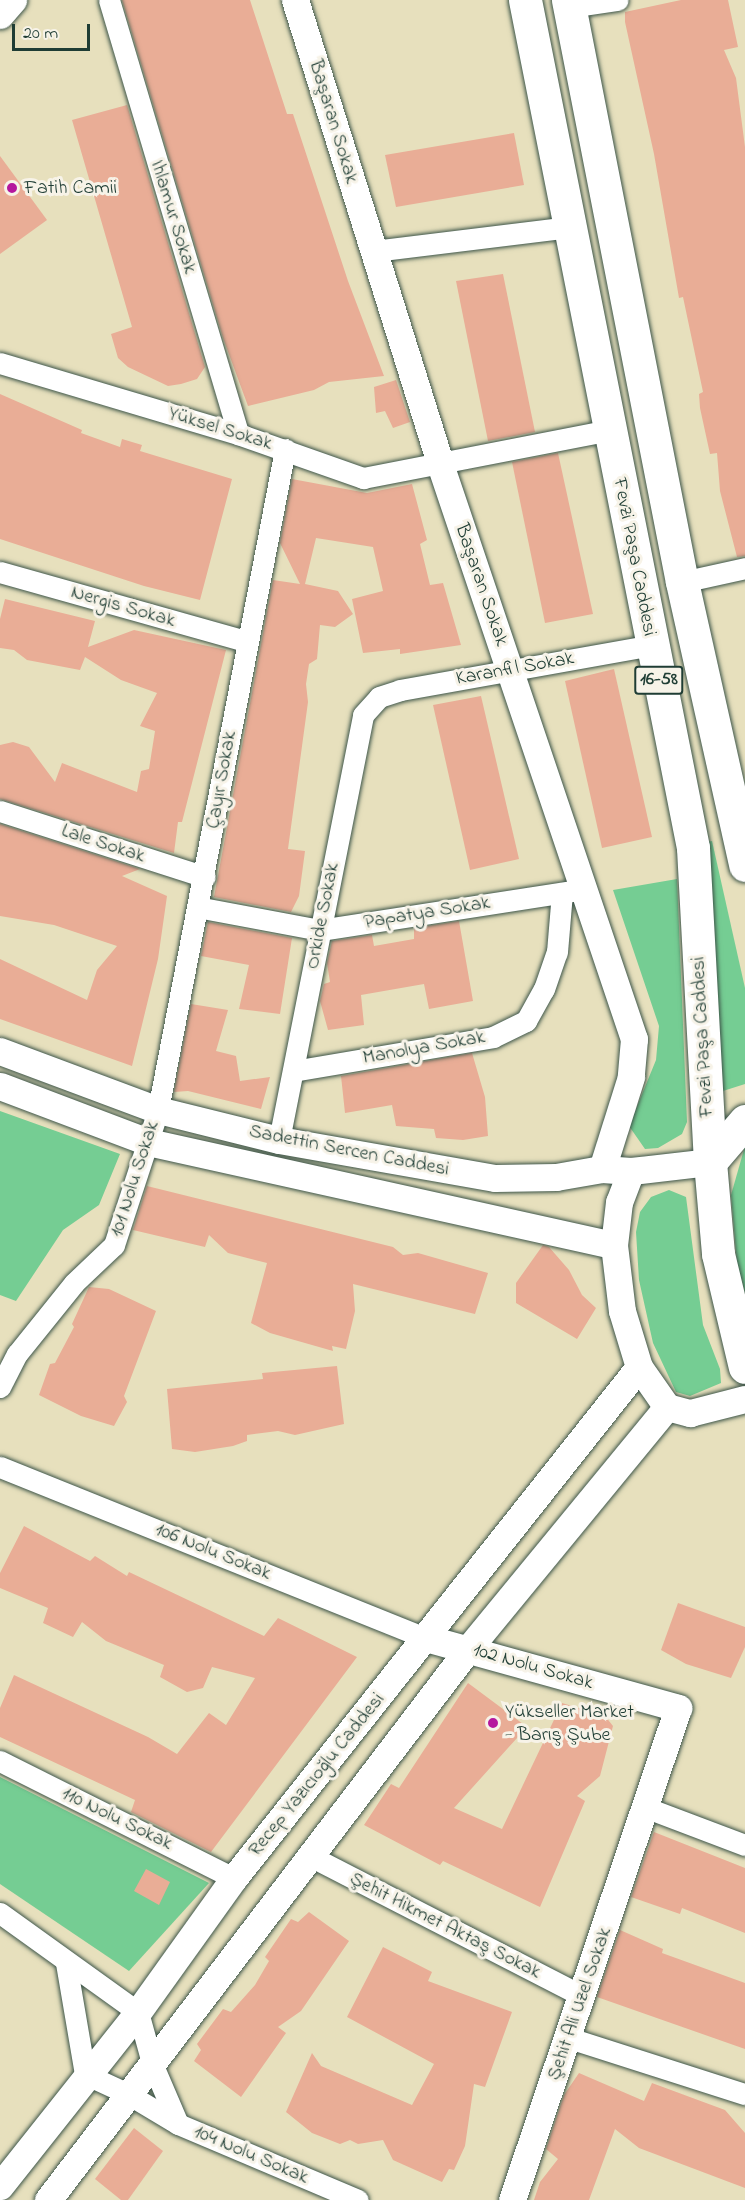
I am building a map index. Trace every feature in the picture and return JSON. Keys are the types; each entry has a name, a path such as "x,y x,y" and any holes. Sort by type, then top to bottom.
{"main road":[{"name":"Fevzi Paşa Caddesi","path":"525,0 693,848 710,1162 718,1254 745,1366"},
{"name":"16-58","path":"568,4 682,582 738,806 745,865"},
{"path":"710,1162 745,1121"}],"street":[{"path":"0,15 13,0"},
{"name":"Ihlamur Sokak","path":"109,0 238,434"},
{"name":"Başaran Sokak","path":"295,0 440,464 510,670 574,891 634,1039 631,1077 602,1169"},
{"path":"568,4 617,0"},
{"path":"374,251 570,227"},
{"name":"Yüksel Sokak","path":"0,363 238,434 363,478 609,430"},
{"name":"Çayır Sokak","path":"158,1110 197,907 205,877 245,641 285,449"},
{"path":"682,582 745,568"},
{"name":"Nergis Sokak","path":"0,572 245,641"},
{"name":"Karanfil Sokak","path":"379,697 510,670 652,645"},
{"name":"Orkide Sokak","path":"279,1140 363,715 379,697"},
{"name":"Lale Sokak","path":"0,811 205,877"},
{"name":"Papatya Sokak","path":"197,907 320,930 574,891"},
{"name":"Manolya Sokak","path":"293,1071 493,1037 526,1021 544,989 574,891"},
{"name":"Sadettin Sercen Caddesi","path":"0,1051 158,1110 279,1140 495,1178 556,1177 602,1169 631,1172 710,1162"},
{"name":"Sadettin Sercen Caddesi","path":"0,1086 148,1142 384,1197 614,1245"},
{"name":"101 Nolu Sokak","path":"0,1387 8,1352 74,1282 114,1245 158,1110"},
{"path":"631,1172 619,1202 614,1245 622,1311 639,1367 668,1407 690,1413 745,1399"},
{"name":"Recep Yazıcıoğlu Caddesi","path":"0,2186 85,2074 138,2012 234,1878 639,1367"},
{"name":"Recep Yazıcıoğlu Caddesi","path":"48,2200 308,1855 469,1648 610,1472 668,1407"},
{"name":"106 Nolu Sokak","path":"0,1467 426,1638"},
{"name":"102 Nolu Sokak","path":"426,1638 469,1648 678,1708 647,1808"},
{"name":"110 Nolu Sokak","path":"0,1761 234,1878"},
{"path":"647,1808 745,1845"},
{"name":"Şehit Ali Uzel Sokak","path":"512,2200 647,1808"},
{"name":"Şehit Hikmet Aktaş Sokak","path":"308,1855 582,1996"},
{"path":"0,1913 66,1963 138,2012 152,2063 178,2124"},
{"path":"66,1963 85,2074"},
{"path":"569,2038 745,2094"},
{"name":"104 Nolu Sokak","path":"85,2074 128,2094 178,2124 358,2200"}],"green space":[{"path":"712,841 745,988 745,1084 723,1091 707,842"},
{"path":"677,879 687,1122 682,1134 658,1148 645,1149 629,1126 656,1060 659,1026 613,890"},
{"path":"0,1111 120,1154 99,1205 63,1230 16,1301 0,1295"},
{"path":"745,1146 745,1294 737,1263 731,1195"},
{"path":"669,1190 686,1197 703,1325 720,1369 721,1383 690,1396 676,1392 653,1343 639,1280 636,1232 640,1212 651,1197"},
{"path":"0,1777 209,1883 129,1971 0,1884"}],"building":[{"path":"122,0 250,0 287,114 293,114 348,281 384,376 329,382 314,390 248,406 223,338"},
{"path":"681,0 728,0 738,47 724,50 736,78 745,147 745,556 737,557 720,491 717,453 710,454 700,408 699,394 703,392 683,297 679,298 654,154 625,22 625,12"},
{"path":"127,105 205,367 197,379 181,384 168,386 128,367 118,358 111,334 132,327 72,120"},
{"path":"514,133 524,185 396,207 385,155"},
{"name":"Fatih Camii","path":"0,156 47,220 0,254"},
{"path":"503,274 535,432 488,441 456,281"},
{"path":"396,380 410,422 393,428 385,411 376,413 374,387"},
{"path":"0,394 82,430 81,433 120,447 122,439 142,445 140,451 232,479 200,600 144,586 0,539"},
{"path":"558,453 593,614 545,623 512,462"},
{"path":"292,479 367,493 412,484 427,540 420,544 430,585 443,583 461,645 400,654 400,649 363,653 352,599 383,591 373,547 316,538 305,584 338,591 353,614 335,627 320,625 317,659 309,664 306,684 308,702 288,849 305,851 299,896 291,912 214,897 273,580 300,584 280,543"},
{"path":"5,599 95,621 88,647 134,630 226,650 182,822 178,822 174,853 0,799 0,745 13,742 29,747 55,782 62,763 137,792 141,771 149,769 155,731 140,726 157,693 121,680 85,657 80,670 27,660 14,650 0,648 0,619"},
{"path":"614,669 652,837 602,848 565,681"},
{"path":"481,696 519,859 470,870 433,705"},
{"path":"0,824 140,869 122,876 167,896 158,959 132,1066 0,1019 0,959 87,1000 97,970 117,946 54,925 0,916"},
{"path":"459,921 473,1001 429,1009 424,984 361,995 364,1025 328,1030 320,1001 324,984 330,982 327,963 332,941 372,935 374,946 414,939 414,928"},
{"path":"208,922 292,938 280,1014 239,1009 249,965 201,956"},
{"path":"191,1004 228,1010 216,1051 236,1056 240,1081 270,1077 261,1109 188,1091 174,1092"},
{"path":"472,1053 485,1097 488,1136 463,1140 436,1138 434,1129 396,1126 392,1105 345,1113 341,1076"},
{"path":"147,1186 393,1247 403,1255 418,1253 488,1273 475,1314 353,1284 355,1311 346,1349 332,1346 333,1351 270,1333 251,1323 267,1263 228,1253 209,1235 205,1247 133,1230"},
{"path":"543,1245 549,1247 569,1270 582,1295 596,1308 577,1339 516,1303 516,1283"},
{"path":"89,1287 109,1289 156,1311 124,1396 127,1402 114,1426 81,1416 39,1395 50,1364 55,1363 74,1327 72,1324"},
{"path":"337,1366 344,1424 295,1435 278,1431 247,1435 247,1441 233,1446 195,1452 172,1449 167,1389 263,1379 262,1373"},
{"path":"24,1526 90,1561 95,1556 127,1576 129,1572 264,1636 278,1618 357,1657 211,1852 131,1812 135,1800 0,1737 0,1708 14,1675 148,1737 177,1754 209,1713 226,1725 255,1678 212,1667 203,1688 187,1692 160,1677 164,1665 106,1641 82,1622 73,1637 43,1623 48,1608 0,1588 0,1573"},
{"path":"678,1603 745,1627 745,1647 731,1678 686,1664 661,1650"},
{"path":"468,1683 527,1727 454,1808 502,1829 562,1703 605,1716 613,1726 600,1776 577,1796 585,1801 540,1907 443,1861 440,1865 364,1825 391,1784 399,1788"},
{"path":"654,1832 745,1868 745,1933 682,1908 680,1914 631,1897"},
{"path":"146,1869 170,1882 159,1905 134,1891"},
{"path":"309,1912 349,1941 301,2011 278,2027 286,2033 241,2097 194,2061 201,2050 197,2044 223,2009 231,2012 255,1985 269,1961 265,1957 291,1919 298,1922"},
{"path":"620,1930 663,1949 662,1953 745,1983 745,2049 597,1997"},
{"path":"383,1947 432,1972 428,1981 512,2012 485,2087 474,2084 465,2146 454,2170 449,2169 442,2182 393,2160 383,2140 358,2144 350,2140 340,2144 312,2133 286,2112 312,2053 321,2066 412,2105 434,2064 347,2017"},
{"path":"579,2073 644,2101 652,2083 725,2110 745,2133 745,2188 639,2148 615,2129 589,2200 534,2200 540,2182 558,2159 546,2149 564,2095"},
{"path":"134,2128 163,2151 128,2200 121,2200 95,2179"}],"place":[{"name":"Fatih Camii","path":"12,188"},
{"name":"Yükseller Market - Barış Şube","path":"493,1723"}]}
